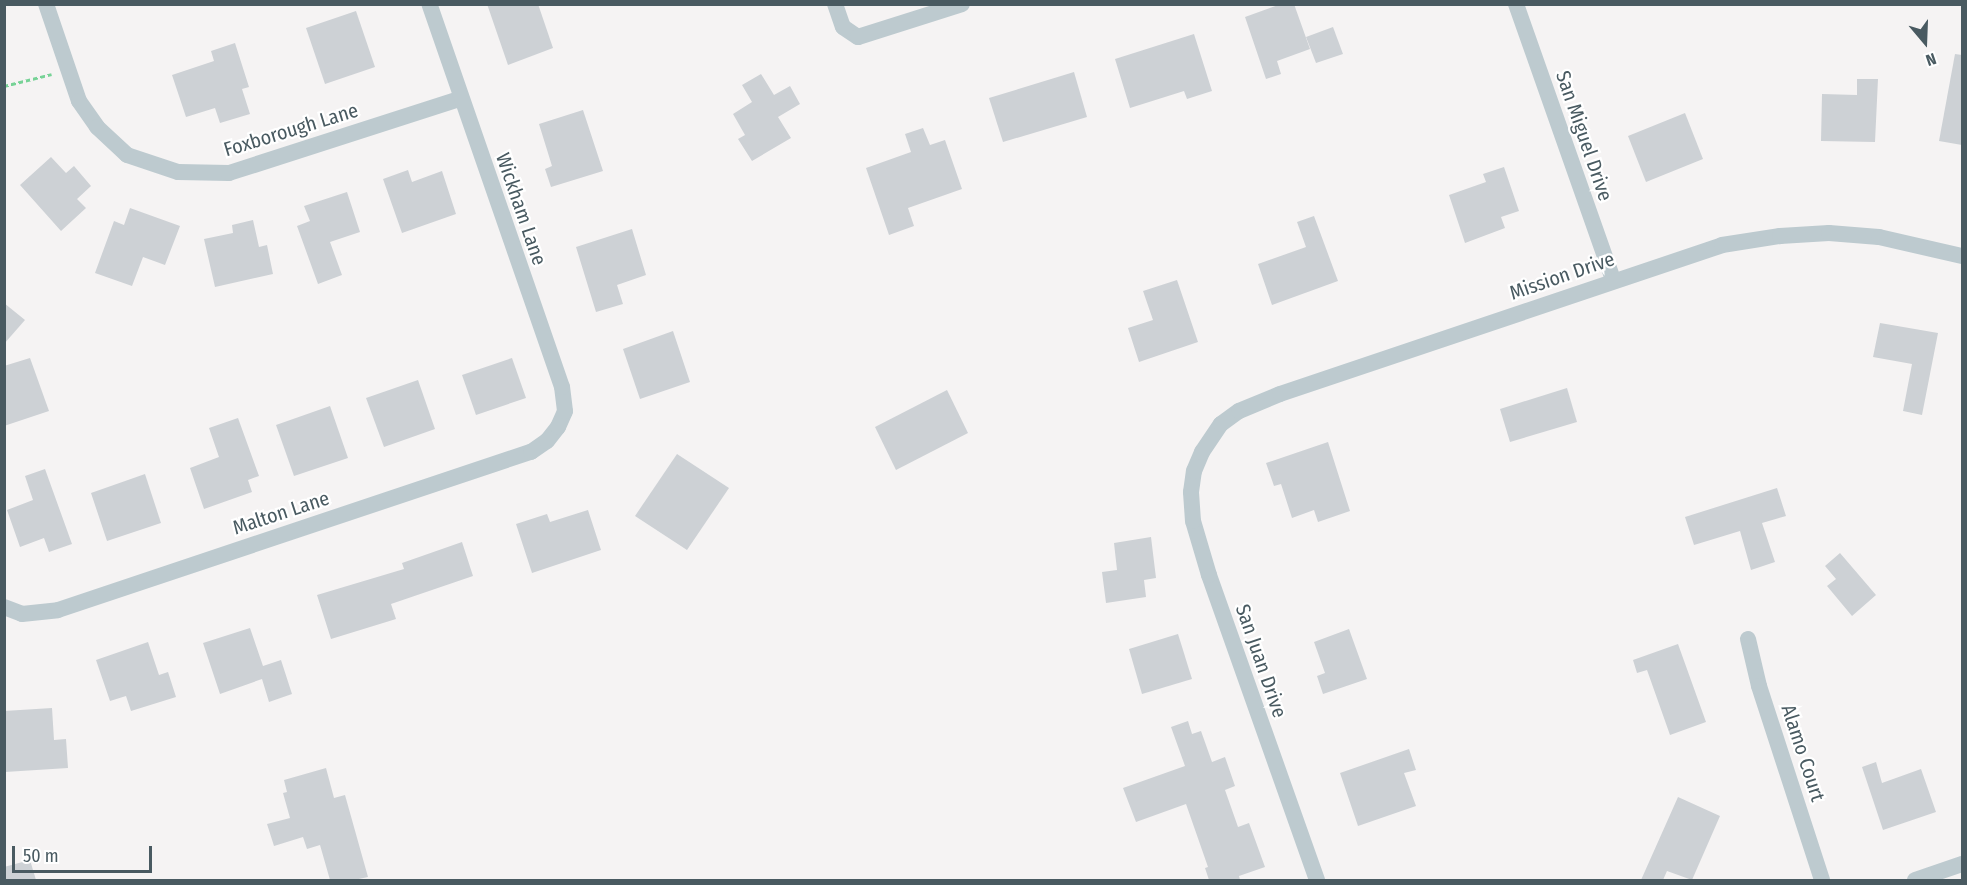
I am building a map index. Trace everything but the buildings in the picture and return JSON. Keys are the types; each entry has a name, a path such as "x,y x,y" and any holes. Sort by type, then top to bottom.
{"street":[{"name":"Foxborough Lane","path":"46,4 79,101 109,140 127,155 178,172 229,173 460,99"},
{"name":"Wickham Lane","path":"429,4 460,99 562,387 565,411 558,427"},
{"path":"835,4 843,27 858,37 962,4"},
{"name":"San Miguel Drive","path":"1516,4 1612,280"},
{"name":"Mission Drive","path":"1202,452 1221,424 1239,411 1280,394 1612,280 1722,245 1780,236 1829,233 1879,237 1962,256"},
{"name":"Malton Lane","path":"7,609 35,614 58,610 531,452 547,441 558,427"},
{"name":"San Juan Drive","path":"1202,452 1193,473 1192,521 1317,880"},
{"name":"Alamo Court","path":"1748,639 1759,686 1822,880"},
{"path":"1915,880 1962,864"}],"path":[{"path":"4,86 68,70"}]}
